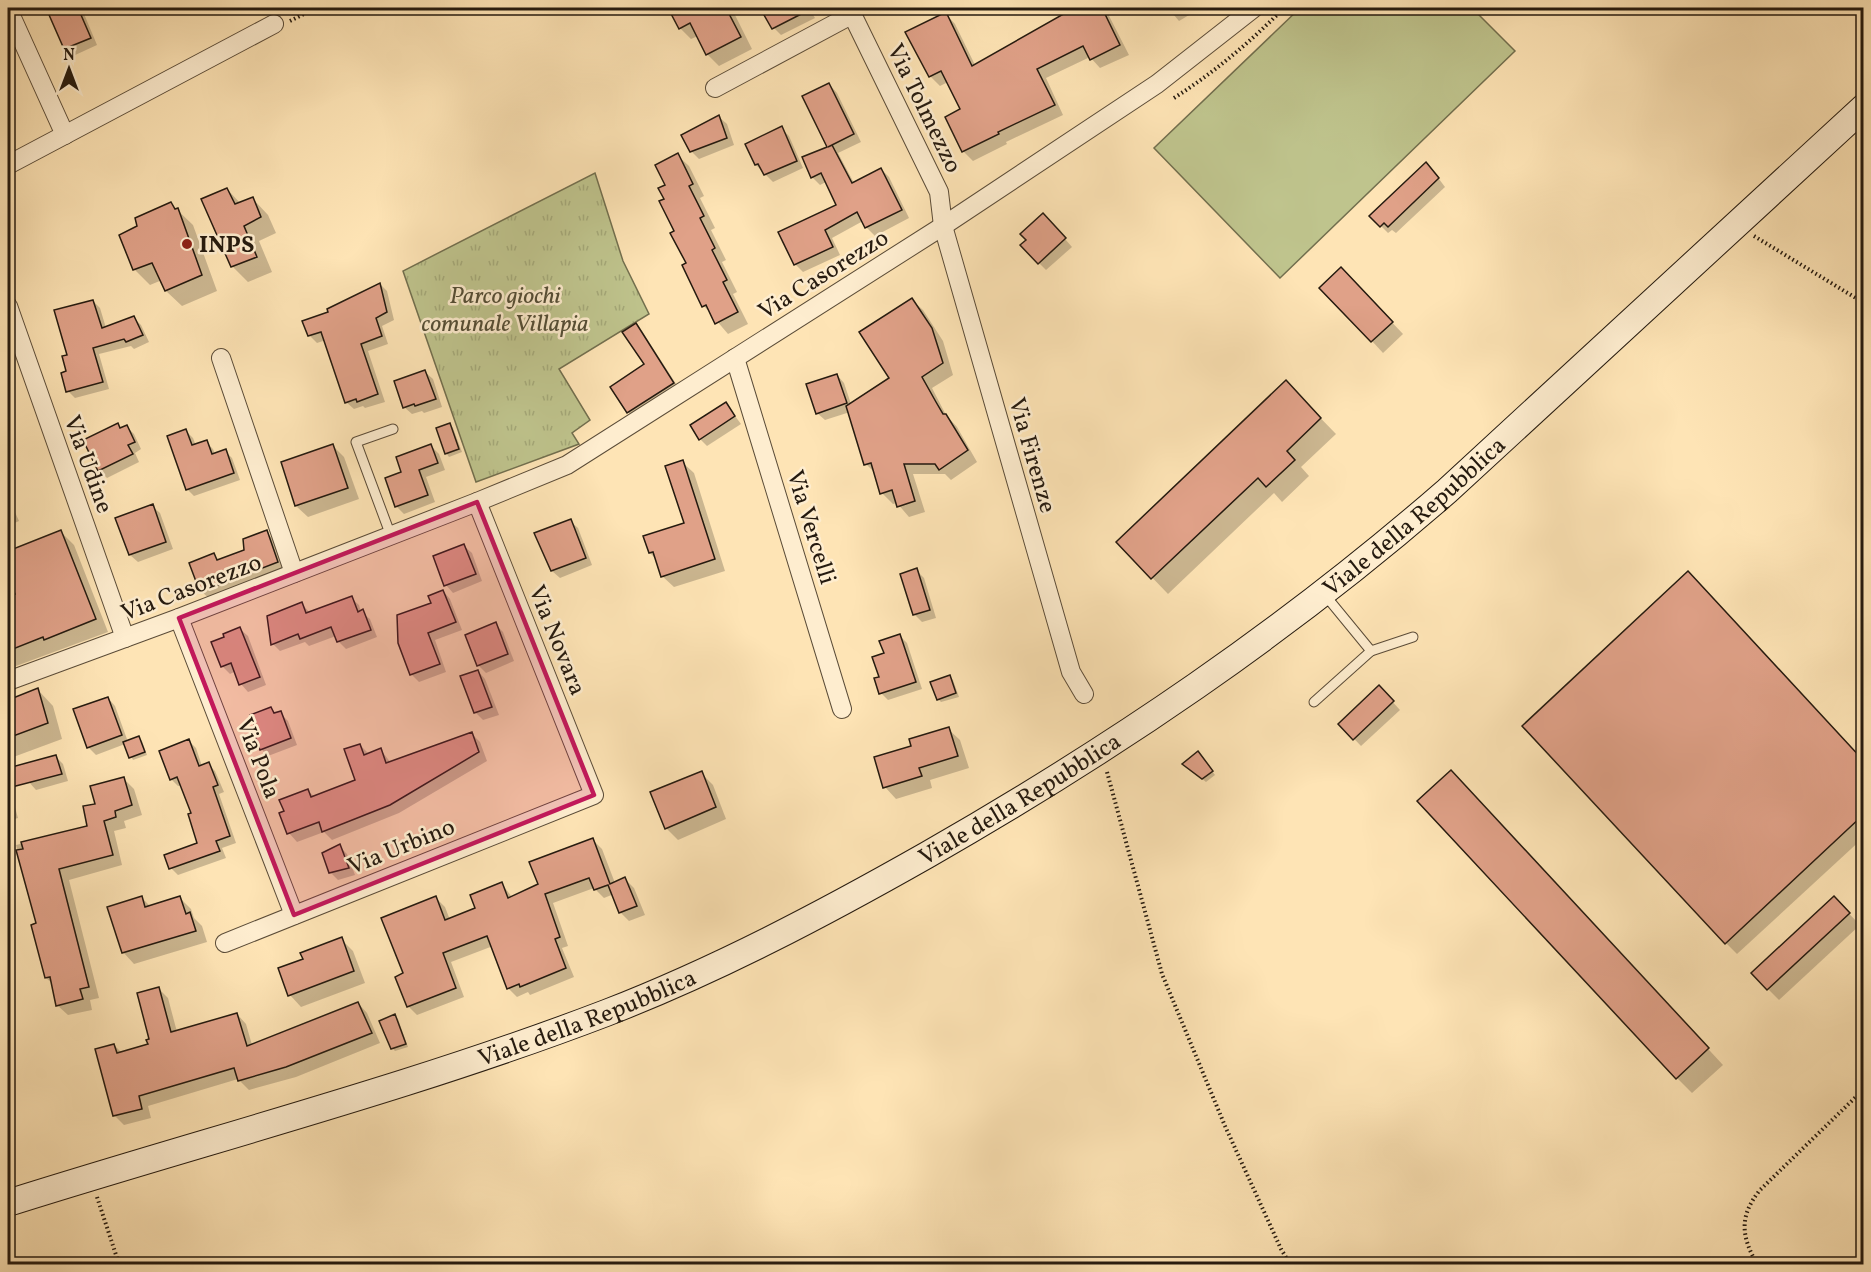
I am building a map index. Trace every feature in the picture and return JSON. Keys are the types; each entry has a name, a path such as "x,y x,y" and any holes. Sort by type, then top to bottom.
{"street":[{"name":"Via Casorezzo","path":"8,681 179,618 567,465 943,226 1157,84 1254,8"},
{"path":"8,9 64,135"},
{"name":"Via Tolmezzo","path":"715,88 851,11 939,192 943,226"},
{"path":"8,165 274,24"},
{"name":"Viale della Repubblica","path":"8,1203 501,1051 609,1011 715,966 817,916 1017,804 1200,684 1323,593 1447,491 1863,107"},
{"name":"Via Firenze","path":"943,226 1071,672 1084,694"},
{"name":"Via Udine","path":"8,306 125,638"},
{"name":"Via Vercelli","path":"735,357 842,709"},
{"path":"221,358 294,573"},
{"name":"Via Novara","path":"477,502 594,795"},
{"name":"Via Pola","path":"179,618 294,915"},
{"name":"Via Urbino","path":"225,943 594,795"}],"lane":[{"path":"391,536 356,442 393,429"},
{"path":"1323,593 1371,651"},
{"path":"1314,702 1371,651 1413,637"}],"path":[{"path":"274,24 288,22 316,8"},
{"path":"1736,225 1863,303"},
{"path":"1101,751 1162,974 1225,1126 1290,1264"},
{"path":"1757,1264 1745,1241 1744,1227 1751,1201 1863,1089"},
{"path":"89,1177 105,1217 119,1264"}],"highlighted area":[{"path":"477,502 594,795 294,915 179,618"}],"green space":[{"path":"1300,8 1472,8 1515,51 1280,278 1154,148"},
{"name":"Parco giochi comunale Villapia","path":"595,173 623,261 649,314 559,369 590,420 572,433 579,444 476,482 403,271"}],"building":[{"path":"46,8 78,8 91,38 64,49"},
{"path":"668,8 726,8 741,37 706,55 690,23 679,29"},
{"path":"760,8 813,8 772,29"},
{"path":"1074,8 1102,8 1120,45 1090,60 1083,46 1037,69 1055,105 962,152 945,117 960,109 941,71 929,77 905,32 946,12 972,66"},
{"path":"829,83 854,134 832,145 852,183 881,168 902,210 865,228 857,212 825,230 833,247 794,265 778,232 836,205 821,173 811,178 802,157 827,147 802,96"},
{"path":"719,115 727,138 690,152 681,135"},
{"path":"782,126 797,161 764,175 758,164 755,165 745,144"},
{"path":"678,153 693,184 689,186 704,216 700,218 715,248 712,250 727,280 723,282 738,312 715,324 706,305 702,307 682,265 686,263 670,233 674,231 659,201 664,199 658,188 665,185 655,165"},
{"path":"1426,162 1439,178 1388,227 1384,223 1380,227 1369,216"},
{"path":"227,188 235,204 253,197 261,217 244,226 257,257 231,267 201,199"},
{"path":"171,202 175,209 178,208 202,275 165,291 152,263 133,270 119,235 137,226 135,218"},
{"path":"1043,213 1066,238 1038,264 1020,245 1026,240 1020,234"},
{"path":"1341,267 1393,322 1371,342 1319,288"},
{"path":"380,283 387,312 376,318 382,336 361,344 378,394 357,402 356,399 345,403 321,332 308,336 302,321 328,312 327,309"},
{"path":"912,298 932,328 943,363 922,377 943,414 946,414 968,450 939,470 935,464 904,464 915,501 897,507 892,490 880,494 871,463 864,465 846,406 889,378 859,332"},
{"path":"93,300 102,328 134,316 143,335 126,342 124,339 93,348 103,382 66,392 61,373 66,371 62,356 67,355 54,310"},
{"path":"636,323 674,383 627,413 610,387 644,364 622,332"},
{"path":"425,370 436,399 403,408 394,381"},
{"path":"837,374 847,403 816,414 806,384"},
{"path":"1286,380 1321,418 1287,451 1295,460 1266,487 1258,478 1151,579 1116,542"},
{"path":"726,402 735,416 699,440 690,425"},
{"path":"118,423 120,428 127,425 135,442 128,445 133,454 98,471 83,440"},
{"path":"450,423 459,449 445,454 436,428"},
{"path":"186,429 192,445 207,440 212,454 226,449 234,473 186,490 167,436"},
{"path":"333,444 348,488 295,506 281,462"},
{"path":"431,444 438,463 419,470 428,495 395,507 385,478 401,472 396,457"},
{"path":"683,460 715,559 661,577 653,552 649,553 643,536 684,523 665,466"},
{"path":"153,504 166,542 129,555 115,518"},
{"path":"571,519 586,558 551,571 534,533"},
{"path":"61,530 96,619 44,640 43,637 8,651 8,597 15,594 8,577 8,551"},
{"path":"267,530 278,562 200,592 189,563 214,553 217,560 244,550 243,539"},
{"path":"464,544 476,574 444,586 433,556"},
{"path":"917,568 930,610 913,615 900,574"},
{"path":"1688,571 1863,760 1863,815 1725,944 1522,726"},
{"path":"443,590 456,622 428,633 440,664 410,675 398,643 397,615 431,603 428,596"},
{"path":"352,596 358,612 363,609 371,630 337,642 331,627 300,639 298,634 271,645 267,616 302,602 306,613"},
{"path":"496,622 508,654 477,666 465,635"},
{"path":"240,627 260,677 239,685 231,663 221,667 211,642"},
{"path":"900,634 916,682 879,694 874,678 879,677 872,657 884,653 879,641"},
{"path":"478,670 492,707 474,713 460,676"},
{"path":"950,675 956,693 937,700 930,682"},
{"path":"1379,685 1394,701 1353,740 1338,724"},
{"path":"38,688 48,723 8,738 8,700"},
{"path":"108,697 122,735 87,748 73,709"},
{"path":"271,707 274,713 281,711 291,738 260,750 250,715"},
{"path":"949,727 958,756 919,768 922,776 883,788 874,757 911,746 909,739"},
{"path":"472,732 479,752 390,805 322,832 319,822 287,834 279,813 284,811 279,800 308,789 311,797 355,780 344,749 360,744 364,755 381,748 386,763"},
{"path":"139,736 145,752 129,758 123,742"},
{"path":"189,739 199,766 209,762 218,785 213,787 230,836 216,841 220,851 169,869 164,855 197,843 188,814 191,813 177,777 170,780 159,751"},
{"path":"1198,751 1213,771 1202,779 1182,764"},
{"path":"56,755 62,774 8,788 8,768"},
{"path":"1451,770 1709,1048 1676,1079 1417,801"},
{"path":"702,771 716,807 665,829 650,792"},
{"path":"124,777 132,805 115,811 116,817 104,821 113,855 59,869 89,987 80,989 83,999 56,1006 50,977 45,978 31,925 36,923 16,850 23,849 21,842 87,826 83,806 95,804 90,786"},
{"path":"593,838 610,884 625,877 637,906 619,913 608,885 594,890 589,878 545,894 560,937 555,939 566,968 520,987 519,984 507,989 487,936 443,953 456,988 407,1007 395,977 403,973 381,918 436,896 445,920 475,908 470,895 502,882 508,898 538,884 529,862"},
{"path":"340,844 349,868 329,873 322,853"},
{"path":"142,896 145,907 180,896 186,914 190,912 196,931 122,953 107,907"},
{"path":"1834,896 1850,913 1767,990 1751,973"},
{"path":"342,937 354,971 288,996 278,968 303,959 300,953"},
{"path":"159,987 171,1032 237,1013 247,1046 358,1002 372,1033 286,1067 238,1081 234,1068 139,1096 142,1109 113,1116 95,1049 114,1044 117,1053 148,1044 146,1040 149,1039 137,993"},
{"path":"395,1014 406,1044 391,1049 379,1021"}],"place":[{"name":"INPS","path":"187,244"}]}
